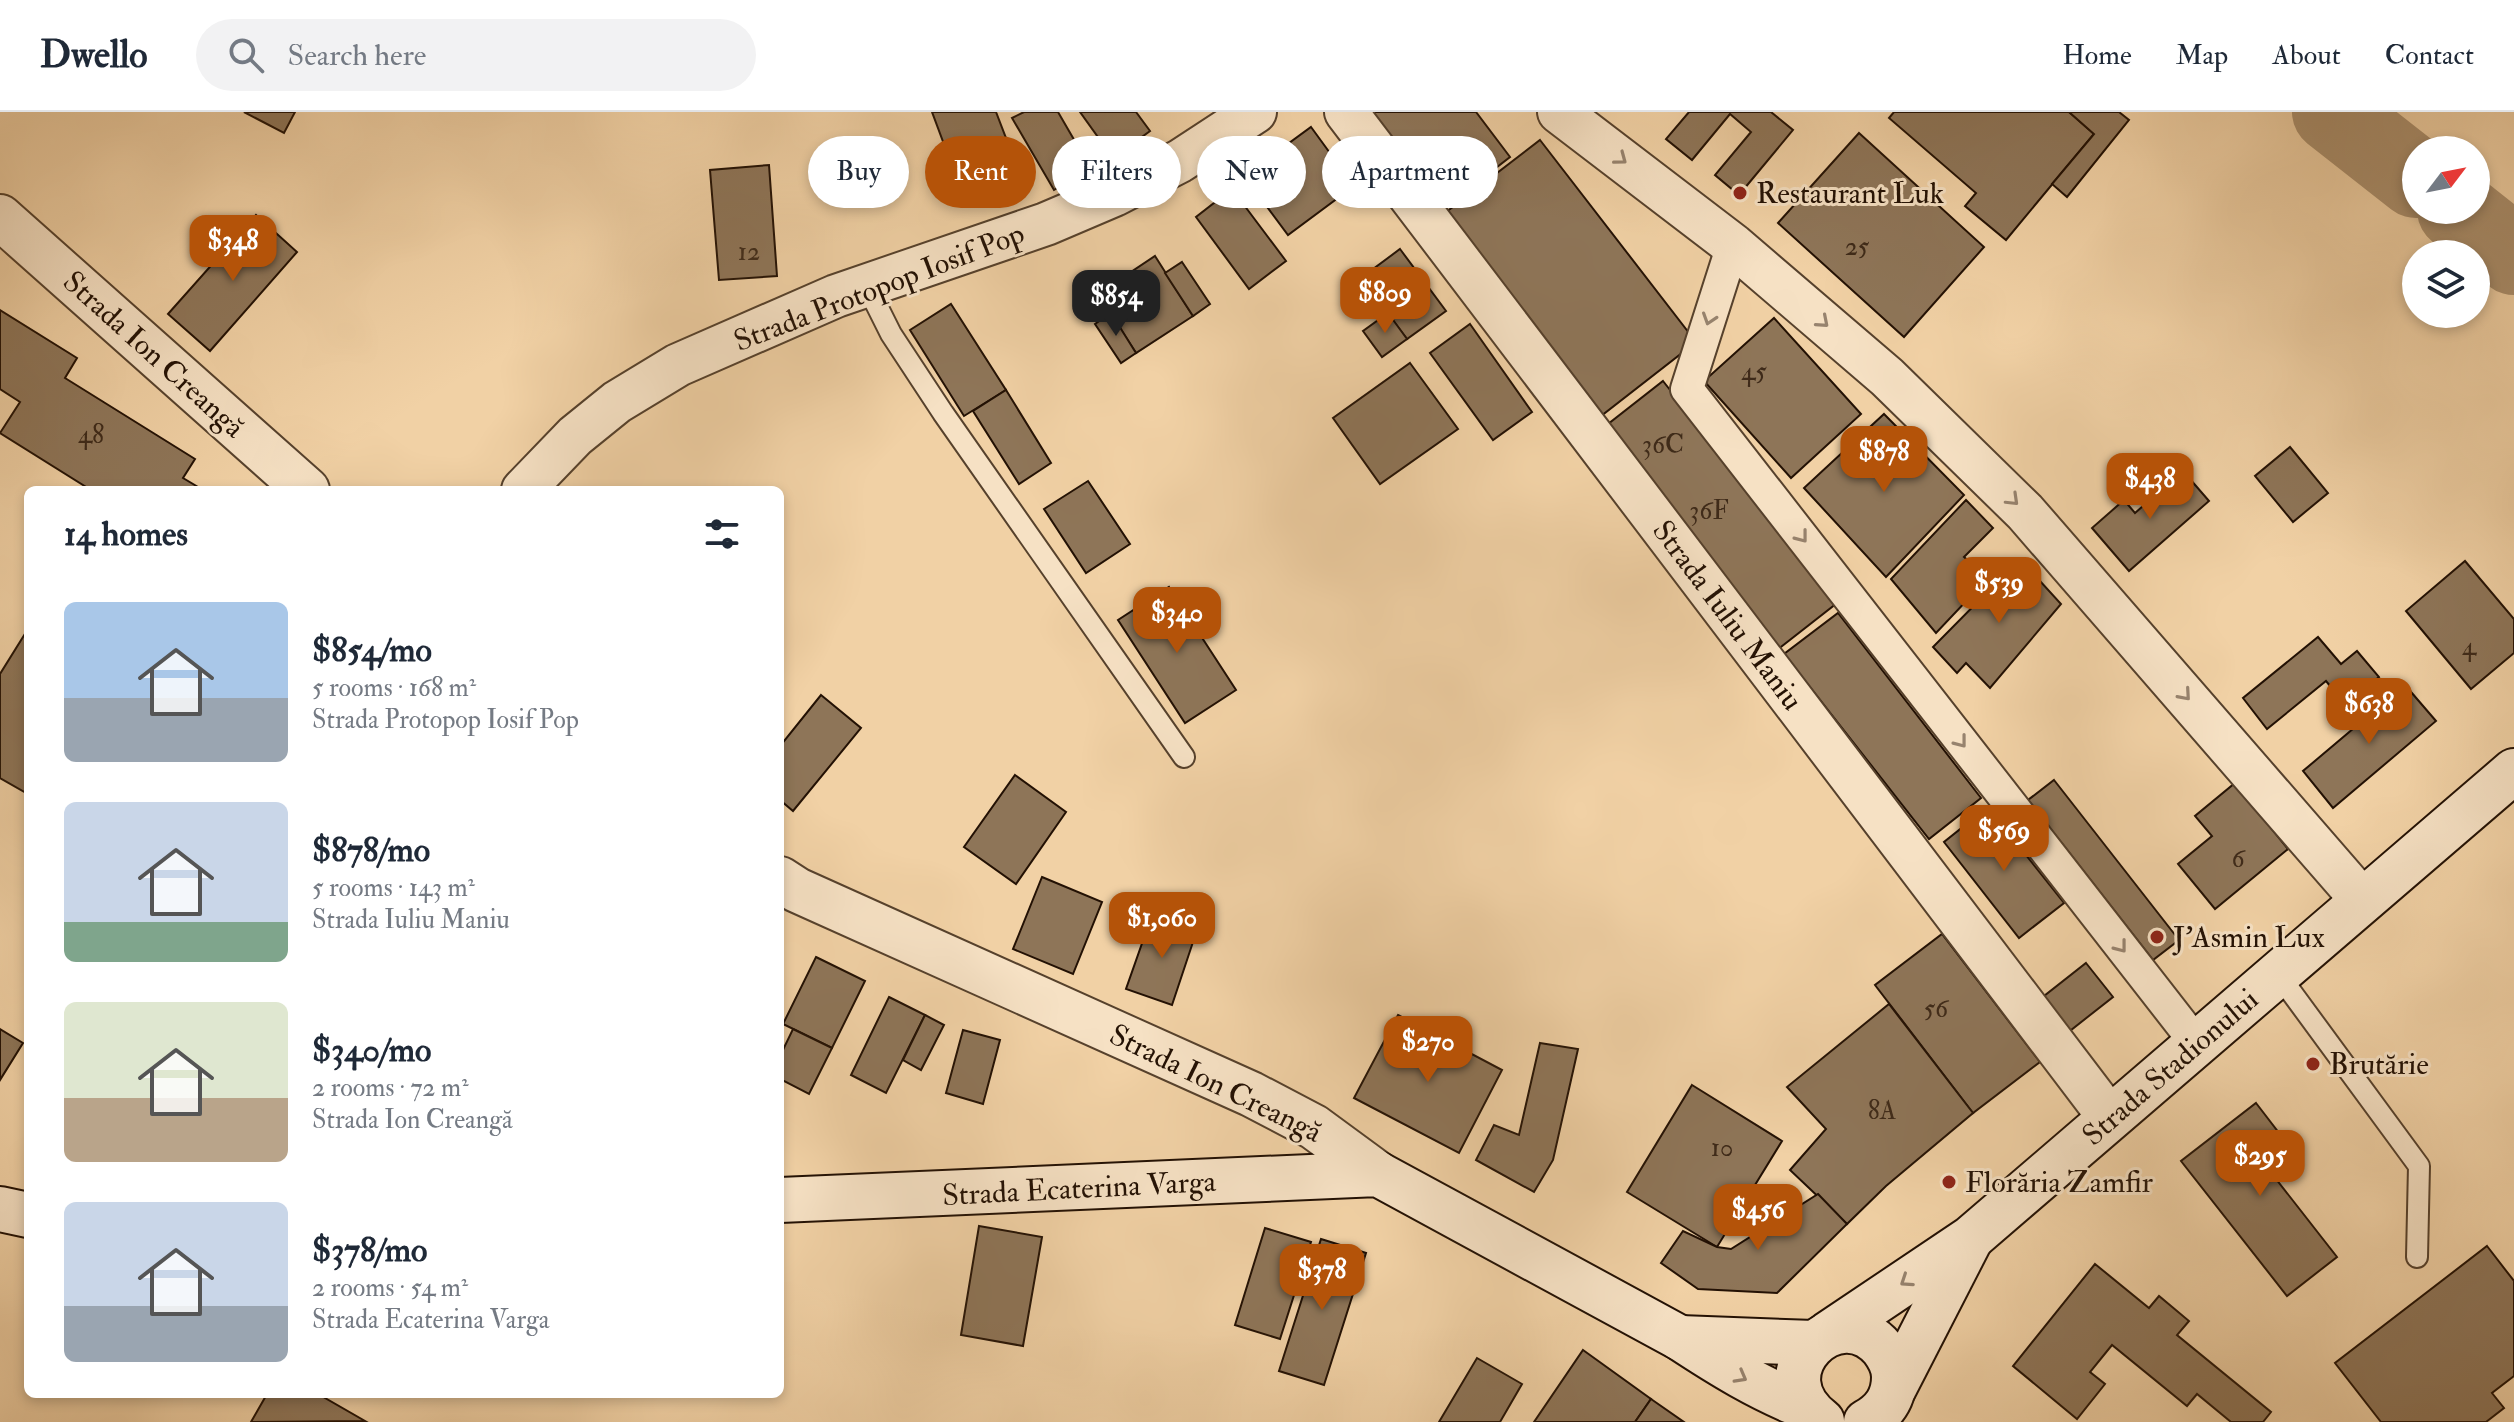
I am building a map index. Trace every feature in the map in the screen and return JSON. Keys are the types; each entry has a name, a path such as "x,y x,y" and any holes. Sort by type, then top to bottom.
{"main road":[{"name":"Strada Ion Creangă","path":"0,217 303,486"},
{"name":"Strada Stadionului","path":"1821,1338 1971,1238 2514,771"},
{"name":"Strada Ion Creangă","path":"784,882 1251,1094 1314,1127 1378,1174 1680,1338 1727,1370 1818,1418"},
{"name":"Strada Ecaterina Varga","path":"784,1200 1378,1174"},
{"path":"0,1209 24,1214"},
{"name":"Strada Stadionului","path":"1890,1407 1971,1238"},
{"name":"Strada Ion Creangă","path":"1680,1338 1821,1338 1845,1331 1861,1333 1877,1343 1888,1356 1894,1372 1890,1407"},
{"path":"1818,1418 1798,1390 1798,1378 1801,1361 1821,1338"}],"street":[{"name":"Strada Protopop Iosif Pop","path":"527,486 575,436 617,402 678,365 836,296 1046,224 1114,195 1180,161 1255,112"},
{"name":"Strada Iuliu Maniu","path":"1346,112 2110,1118"},
{"path":"1559,112 1733,245 1887,377 2025,512 2363,901"},
{"path":"1733,245 1687,389 2197,1044"}],"lane":[{"path":"867,286 891,334 943,413 1184,757"},
{"path":"2278,974 2419,1166 2417,1257"}],"building":[{"path":"244,112 295,112 284,133"},
{"path":"932,112 996,112 1005,136 941,136"},
{"path":"1024,112 1058,112 1072,136 1052,136 1052,187 1036,159 1036,136 1022,136 1012,118"},
{"path":"1080,112 1136,112 1150,131 1143,136 1097,136"},
{"path":"1365,112 1476,112 1494,136 1383,136"},
{"path":"1689,112 1771,112 1793,130 1739,195 1715,175 1751,132 1730,114 1692,160 1666,139"},
{"path":"1894,112 2069,112 2094,134 2006,240 1965,206 1976,193 1889,118"},
{"path":"2069,112 2119,112 2129,120 2067,197 2052,184 2094,134"},
{"path":"1311,127 1322,142 1324,208 1288,235 1268,208 1306,208 1306,136 1299,136"},
{"path":"1859,133 1984,247 1904,337 1778,223"},
{"path":"1540,140 1696,342 1601,416 1445,213 1452,208 1498,208 1498,172"},
{"path":"1498,141 1510,157 1498,166"},
{"path":"769,165 777,276 719,280 710,170"},
{"path":"1208,208 1246,208 1286,261 1249,289 1196,217"},
{"path":"256,215 297,252 210,351 168,314"},
{"path":"1400,249 1446,311 1407,339 1361,278"},
{"path":"1155,256 1193,316 1136,353 1098,294"},
{"path":"1182,262 1210,304 1193,316 1165,273"},
{"path":"951,304 1006,390 964,416 910,330"},
{"path":"0,310 77,358 65,378 195,459 183,478 196,486 85,486 0,433 20,402 0,389"},
{"path":"1111,313 1136,353 1121,363 1095,324"},
{"path":"1388,313 1407,339 1382,357 1363,331"},
{"path":"1774,318 1861,414 1791,478 1704,381"},
{"path":"1470,324 1532,412 1493,440 1430,353"},
{"path":"1410,363 1458,429 1380,484 1333,418"},
{"path":"1663,381 1837,603 1777,650 1603,428"},
{"path":"1006,390 1051,463 1019,484 973,411"},
{"path":"1884,414 1964,495 1886,577 1804,488"},
{"path":"2290,447 2328,493 2293,522 2255,476"},
{"path":"2183,471 2209,501 2129,571 2092,528 2124,500 2135,513"},
{"path":"1088,481 1130,544 1086,573 1044,509"},
{"path":"1966,500 1993,528 1964,557 1988,578 1936,633 1891,579"},
{"path":"2020,559 2061,604 1990,688 1966,663 1957,673 1933,647"},
{"path":"2465,561 2514,619 2514,653 2471,689 2406,611"},
{"path":"1169,587 1236,690 1185,723 1118,620"},
{"path":"1838,613 1981,798 1929,839 1784,654"},
{"path":"24,635 24,792 0,778 0,674"},
{"path":"2318,637 2341,664 2357,651 2379,677 2345,704 2326,681 2267,729 2243,698"},
{"path":"2405,685 2436,721 2333,808 2303,771"},
{"path":"821,695 861,728 793,811 784,803 784,741"},
{"path":"1015,775 1066,812 1016,884 964,847"},
{"path":"2054,780 2179,940 2153,960 2028,800"},
{"path":"2235,783 2288,849 2215,909 2178,864 2212,836 2195,816"},
{"path":"1988,807 2064,903 2019,938 1944,842"},
{"path":"1042,877 1102,902 1073,974 1013,949"},
{"path":"1152,915 1197,930 1172,1005 1126,989"},
{"path":"1942,934 2040,1062 1973,1113 1875,985"},
{"path":"816,957 865,981 832,1048 784,1022"},
{"path":"2086,963 2113,997 2066,1034 2039,1000"},
{"path":"889,997 925,1015 886,1093 851,1075"},
{"path":"1889,1004 1973,1113 1886,1186 1847,1224 1790,1170 1826,1129 1787,1087"},
{"path":"925,1015 944,1025 921,1070 903,1060"},
{"path":"1398,1015 1502,1070 1459,1153 1354,1098"},
{"path":"0,1029 23,1043 0,1080"},
{"path":"793,1029 832,1048 809,1094 784,1081 784,1048"},
{"path":"963,1030 1000,1040 983,1104 946,1093"},
{"path":"1540,1043 1578,1049 1553,1160 1534,1192 1476,1160 1494,1125 1519,1135"},
{"path":"1692,1085 1782,1141 1717,1247 1627,1192"},
{"path":"2256,1103 2293,1151 2269,1170 2337,1257 2287,1296 2181,1161"},
{"path":"1818,1194 1847,1224 1777,1293 1698,1289 1661,1263 1683,1231 1717,1247 1731,1249"},
{"path":"979,1226 1042,1237 1023,1346 961,1335"},
{"path":"1265,1228 1311,1242 1280,1339 1235,1325"},
{"path":"1321,1239 1366,1253 1324,1385 1279,1371"},
{"path":"2487,1246 2514,1281 2514,1376 2492,1393 2504,1408 2486,1422 2381,1422 2335,1363"},
{"path":"2095,1264 2149,1308 2159,1296 2189,1321 2177,1335 2271,1412 2263,1422 2231,1422 2197,1394 2187,1406 2112,1345 2090,1372 2105,1384 2077,1419 2013,1366"},
{"path":"1583,1350 1651,1399 1635,1422 1534,1422"},
{"path":"1477,1358 1522,1384 1500,1422 1439,1422"},
{"path":"265,1398 325,1398 365,1421 251,1422"},
{"path":"1651,1399 1684,1422 1635,1422"}],"waterway":[{"path":"2332,112 2402,167"},
{"path":"2475,224 2514,255"}],"place":[{"name":"Restaurant Luk","path":"1740,193"},
{"name":"J'Asmin Lux","path":"2157,937"},
{"name":"Brutărie","path":"2313,1064"},
{"name":"Florăria Zamfir","path":"1949,1182"}]}
